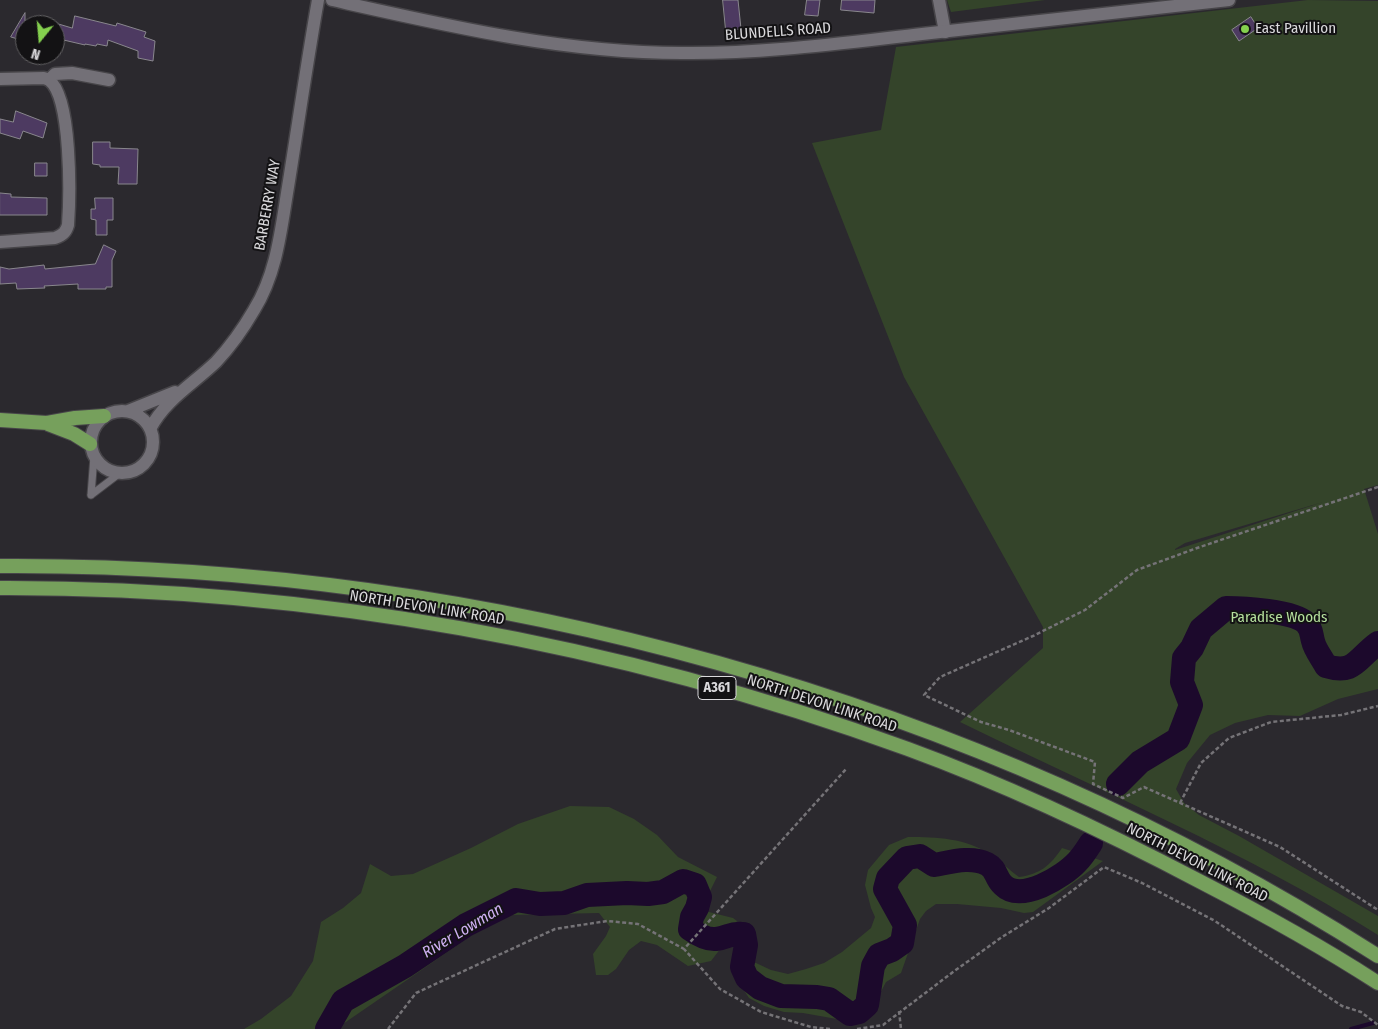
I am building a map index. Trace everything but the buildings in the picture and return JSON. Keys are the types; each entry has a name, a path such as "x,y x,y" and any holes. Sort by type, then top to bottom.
{"highway":[{"path":"0,420 47,423 75,418 104,416"},
{"path":"47,423 74,434 92,450"},
{"name":"NORTH DEVON LINK ROAD","path":"2,566 104,567 190,572 290,580 379,592 475,607 564,624 734,667 916,728 1052,783 1170,839 1256,883 1378,956"},
{"name":"NORTH DEVON LINK ROAD","path":"0,588 69,587 167,593 381,614 558,648 726,690 909,750 1045,805 1159,860 1244,904 1335,956 1378,984"}],"street":[{"name":"BARBERRY WAY","path":"150,429 161,411 186,386 214,363 234,341 255,309 270,275 276,257 318,0"},
{"name":"BLUNDELLS ROAD","path":"332,0 512,38 564,46 653,52 723,53 945,32 1230,0"},
{"path":"939,0 945,32"},
{"path":"49,80 55,74 72,73 108,80"},
{"path":"0,79 44,78 54,84 58,93 69,147 68,224 66,231 55,238 0,242"},
{"name":"BARBERRY WAY","path":"128,411 158,400 186,386"},
{"path":"116,411 128,411 140,417 150,429 153,445 148,460 135,470 120,473 104,468 92,450 93,428 104,416 116,411"}],"lane":[{"path":"92,450 91,495 120,473"}],"path":[{"path":"1378,487 1197,548 1138,570 1086,610 1033,636 940,677 924,695 981,722 1009,730 1095,762 1093,784 1123,798 1144,787 1280,847 1378,910"},
{"path":"1180,803 1201,763 1229,738 1271,722 1341,715 1378,706"},
{"path":"684,949 847,768"},
{"path":"857,1029 883,1024 960,967 1049,908 1104,867 1142,883 1215,921 1342,1006 1361,1012 1378,1025"},
{"path":"388,1029 416,993 555,929 607,921 638,924 684,949 720,989 761,1012 811,1027 830,1029"},
{"path":"899,1011 901,1029"}],"green space":[{"path":"947,0 1045,0 951,12"},
{"name":"Paradise Woods","path":"1308,0 1378,1 1378,485 1364,489 1378,534 1378,689 1338,699 1300,716 1268,715 1235,723 1210,735 1187,763 1176,789 1184,803 1199,815 1378,916 1378,935 1328,905 1224,849 960,722 1043,648 1043,627 904,377 812,143 881,130 896,47","holes":["1323,502 1175,550 1185,543"]},
{"path":"570,806 609,807 634,819 657,835 678,857 717,877 706,899 705,911 733,918 737,921 724,944 711,961 688,966 657,945 641,941 629,950 616,969 608,975 596,975 593,954 610,927 599,913 512,915 484,927 338,1029 244,1029 261,1019 291,996 313,961 321,922 343,908 361,893 370,864 391,876 413,874 518,824"},
{"path":"908,837 940,838 972,845 995,857 1019,877 1033,874 1044,868 1062,848 1103,861 1033,912 1024,913 1001,908 936,904 926,911 920,919 901,973 886,982 874,1005 864,1015 848,1021 803,1013 784,1012 764,1006 749,998 731,966 734,960 756,963 771,970 788,974 824,963 842,952 871,928 875,917 865,885 868,870 889,845"}],"waterway":[{"name":"River Lowman","path":"1118,784 1140,762 1178,739 1191,705 1182,682 1184,658 1192,648 1201,629 1226,608 1268,611 1300,619 1309,627 1315,648 1326,666 1336,668 1350,667 1378,643"},
{"name":"River Lowman","path":"327,1029 343,1001 405,966 466,925 516,900 540,904 564,903 587,895 648,894 663,892 683,881 695,885 700,897 692,917 690,929 709,939 744,934 746,945 742,967 747,978 760,988 781,996 829,999 850,1014 859,1012 867,1005 873,966 879,955 892,950 902,943 905,925 885,889 888,878 907,858 920,856 934,865 961,860 981,862 993,868 1003,885 1011,890 1020,891 1031,890 1052,881 1071,868 1091,843"},
{"path":"1351,1029 1373,1023"}],"place":[{"name":"East Pavillion","path":"1245,29"}]}
